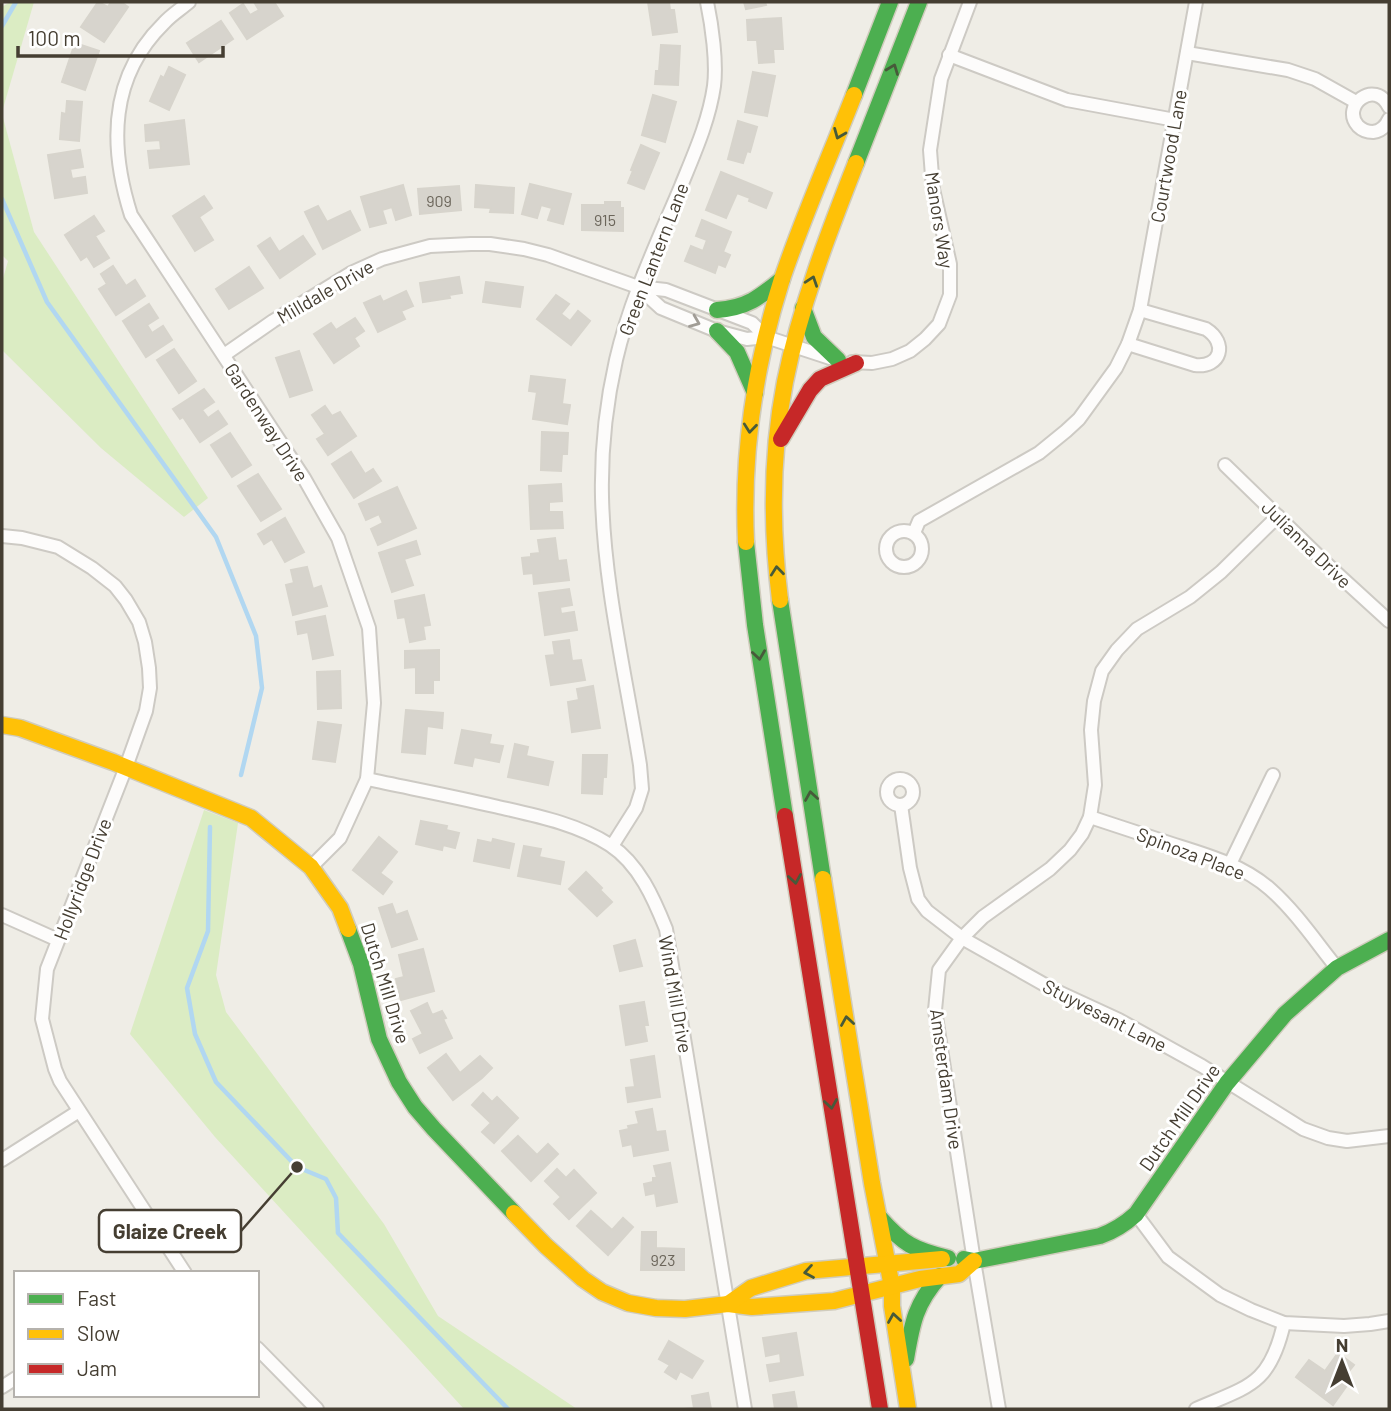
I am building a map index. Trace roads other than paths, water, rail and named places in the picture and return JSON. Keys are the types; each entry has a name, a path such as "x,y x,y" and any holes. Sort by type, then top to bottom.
{"main road":[{"path":"880,1409 762,675 748,576 746,475 755,393 766,337 782,279 890,2"},
{"path":"908,1409 892,1306 892,1287 870,1170 779,592 774,542 776,447 793,346 803,308 919,2"},
{"path":"717,310 733,310 748,305 782,279"},
{"path":"803,308 814,337 838,360"},
{"path":"717,331 737,352 755,393"},
{"path":"776,447 810,390 820,379 856,363"},
{"name":"Dutch Mill Drive","path":"2,725 20,728 126,767 251,818 311,867 340,908 361,964 379,1039 388,1062 415,1107 546,1246 602,1292 628,1303 685,1310 729,1304 752,1307 834,1301 920,1279 958,1274 974,1261"},
{"name":"Dutch Mill Drive","path":"729,1304 751,1288 806,1271 955,1257 974,1261 1100,1236 1125,1224 1136,1214 1227,1083 1285,1014 1338,968 1389,940"},
{"path":"879,1217 898,1239 911,1248 948,1258"},
{"path":"903,1374 918,1305 926,1290 940,1276"}],"street":[{"name":"Gardenway Drive","path":"189,2 164,22 149,39 124,84 117,121 122,188 131,215 304,478 338,538 362,602 369,628 374,703 367,779 340,838 311,867"},
{"name":"Green Lantern Lane","path":"612,846 636,808 642,789 609,581 602,499 602,458 616,361 638,287 697,147 708,112 714,84 713,27 707,2"},
{"name":"Manors Way","path":"766,337 838,360 872,363 892,359 910,351 939,324 950,295 950,264 933,189 930,150 941,79 970,2"},
{"name":"Courtwood Lane","path":"914,533 919,521 1039,453 1066,431 1079,419 1116,368 1129,344 1140,310 1196,2"},
{"path":"1187,53 1288,70 1315,79 1356,102"},
{"path":"949,55 1067,100 1175,120"},
{"path":"1389,107 1384,99 1373,94 1367,95 1356,102 1353,114 1357,125 1373,132 1384,127 1389,119"},
{"name":"Milldale Drive","path":"224,355 351,273 382,259 430,246 471,244 524,249 638,287 666,290 752,323 766,337"},
{"name":"Milldale Drive","path":"638,287 661,308 717,331 747,339 766,337"},
{"path":"1129,344 1202,366 1214,361 1219,353 1218,340 1206,329 1140,310"},
{"name":"Julianna Drive","path":"1225,465 1389,621"},
{"name":"Amsterdam Drive","path":"999,1409 935,1010 939,970 962,938 983,917 1051,869 1082,834 1090,817 1095,785 1091,730 1094,701 1102,671 1117,650 1137,629 1190,597 1221,572 1278,516"},
{"name":"Hollyridge Drive","path":"2,536 58,547 92,568 115,586 126,600 139,622 145,642 150,688 146,711 47,969 42,1019 60,1081 181,1271"},
{"path":"1230,864 1273,775"},
{"name":"Wind Mill Drive","path":"367,779 576,827 612,846 630,864 649,890 666,929 745,1409"},
{"name":"Stuyvesant Lane","path":"901,805 909,868 918,899 927,911 962,938 1054,990 1119,1020 1202,1066 1303,1129 1347,1142 1389,1136"},
{"name":"Spinoza Place","path":"1090,817 1230,864 1252,876 1290,909 1338,968"},
{"path":"2,915 58,940"},
{"path":"2,1160 79,1111"},
{"path":"1136,1214 1168,1257 1200,1281 1220,1295 1284,1323 1344,1326 1389,1321"},
{"path":"1196,1409 1259,1379 1278,1348 1284,1323"},
{"path":"259,1350 317,1409"}],"waterway":[{"path":"2,26 16,2"},
{"path":"2,199 47,302 216,537 256,636 262,688 241,775"},
{"path":"210,827 208,931 187,988 195,1034 216,1082 297,1167 326,1179 336,1198 338,1233 508,1409"}],"place":[{"name":"Glaize Creek","path":"297,1167"}]}
